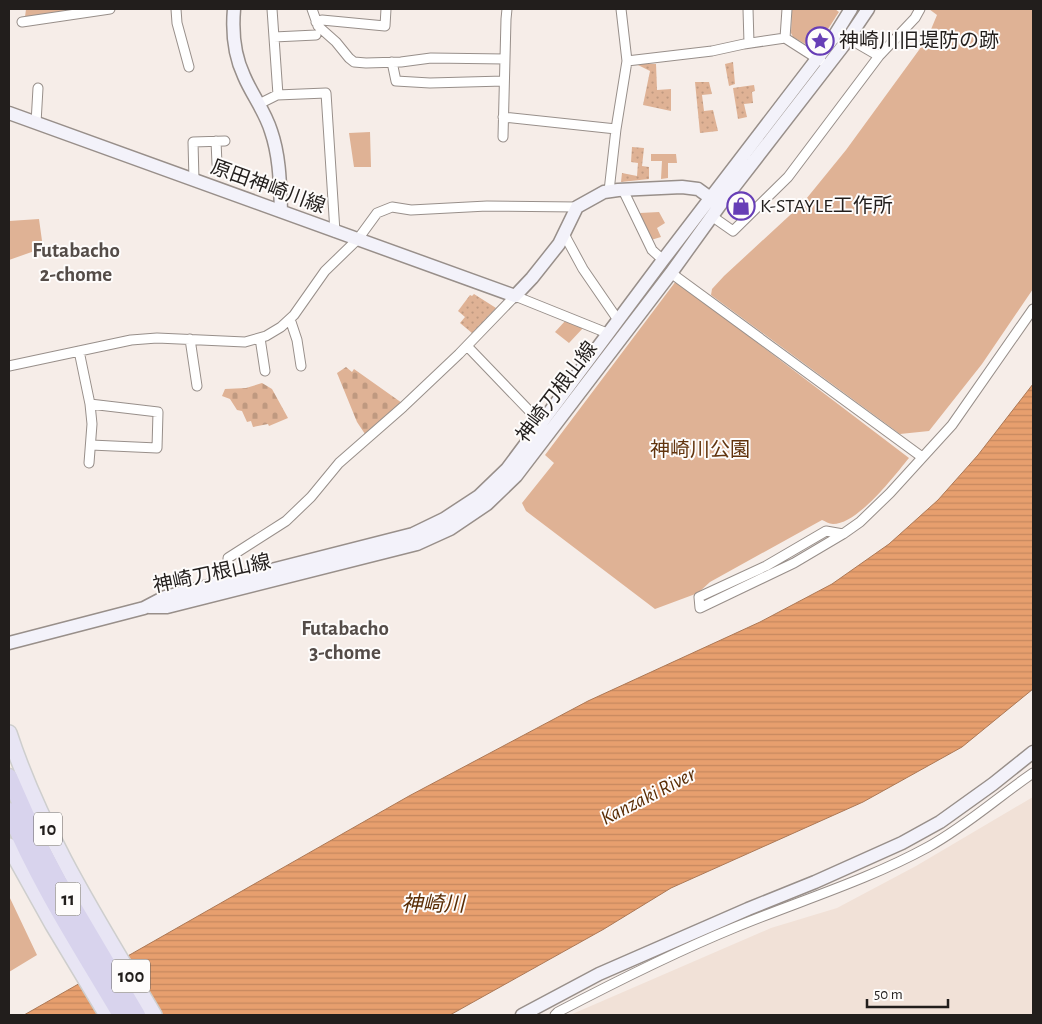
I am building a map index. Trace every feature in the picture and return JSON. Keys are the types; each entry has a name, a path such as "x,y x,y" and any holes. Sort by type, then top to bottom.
{"highway":[{"name":"11","path":"9,777 39,845 58,881 137,1015"},
{"name":"11","path":"9,811 48,890 122,1015"}],"main road":[{"name":"10","path":"9,733 25,780 47,827 72,876 98,920"},
{"name":"10","path":"9,846 53,925"},
{"name":"100","path":"98,920 154,1015"},
{"name":"100","path":"53,925 107,1015"}],"street":[{"path":"22,22 73,11 110,9"},
{"path":"176,9 177,23 189,67"},
{"path":"234,9 234,38 238,62 269,124 275,146 281,211"},
{"path":"272,9 278,95"},
{"path":"312,9 320,28 353,61 366,63 431,58 505,59"},
{"path":"316,22 322,20 385,26 386,9"},
{"path":"503,138 507,9"},
{"path":"609,191 616,129 627,61 622,9"},
{"path":"748,9 748,44"},
{"path":"785,38 787,9"},
{"name":"神崎刀根山線","path":"9,643 144,608 165,597 229,587 417,544 450,528 487,504 516,476 671,274 714,207 816,57 833,38 851,9"},
{"name":"神崎刀根山線","path":"229,587 413,534 444,519 479,496 507,469 663,260 714,207 827,66 868,9"},
{"path":"229,587 228,558 286,521 311,497 339,463 403,407 467,346 546,261 564,234 577,207 609,191 682,187 698,189 733,231 788,177 879,56 915,18 920,9"},
{"path":"274,37 316,35"},
{"path":"627,61 712,51 785,38 827,66"},
{"path":"848,38 879,56"},
{"path":"392,62 396,82 504,81"},
{"path":"36,123 38,88"},
{"path":"259,104 278,95 326,93 334,232"},
{"name":"原田神崎川線","path":"9,114 515,296"},
{"path":"504,117 616,129"},
{"path":"194,180 193,142 220,141 216,164"},
{"path":"623,190 652,250 663,260"},
{"path":"9,366 131,340 157,338 246,342 260,338 276,330 302,306 328,268 358,238 376,212 392,207 410,210 487,206 577,207"},
{"path":"564,234 583,270 618,320"},
{"path":"671,274 922,457"},
{"path":"515,296 608,333"},
{"path":"700,608 794,563 860,522 890,493 952,425 1033,308"},
{"path":"290,319 297,340 302,366"},
{"path":"260,338 265,371"},
{"path":"190,339 196,386"},
{"path":"467,346 541,423"},
{"path":"79,351 90,404 92,424 89,462"},
{"path":"90,404 158,412 157,448 91,445"},
{"path":"522,1015 599,974 902,843 940,822 993,784 1033,752"},
{"path":"555,1015 640,969 735,927 860,878 914,854 947,835 1004,796 1033,773"}],"shaded area":[{"path":"1033,797 1033,1015 570,1015 771,928 837,908 916,866"}],"green space":[{"path":"26,9 67,9 64,12 25,17"},
{"path":"792,9 835,9 839,12 823,36 809,46 793,37 791,33"},
{"path":"929,9 1033,9 1033,289 982,364 929,431 900,434 711,295 712,289 724,276 802,204 846,150 927,39 937,15"},
{"path":"733,62 735,84 729,86 725,64"},
{"path":"636,64 656,64 657,90 671,89 671,111 643,105 650,71"},
{"path":"695,82 709,82 712,94 702,95 704,111 713,110 718,131 700,133"},
{"path":"754,85 755,91 752,92 753,103 744,104 747,117 738,119 733,88"},
{"path":"370,132 371,167 354,167 349,133"},
{"path":"632,147 644,148 642,166 649,167 649,179 621,182 622,173 637,176 638,163 631,162"},
{"path":"651,154 676,154 677,163 668,163 668,178 661,179 662,161 651,161"},
{"path":"659,212 665,223 657,228 661,237 651,240 640,213"},
{"path":"39,219 43,248 9,260 9,221"},
{"name":"神崎川公園","path":"676,281 909,458 875,498 843,522 833,524 822,520 710,582 698,593 655,609 526,511 522,503 554,463 545,455"},
{"path":"474,294 496,308 472,333 460,323 465,317 458,311 470,295"},
{"path":"566,320 584,327 569,343 555,332"},
{"path":"346,367 352,372 354,369 402,403 365,434 357,422 337,373"},
{"path":"262,383 272,389 288,418 269,426 268,424 253,427 251,421 247,422 242,411 237,410 230,399 222,396 225,389 246,388"},
{"path":"9,896 37,955 9,972"}],"water":[{"name":"神崎川","path":"1033,384 1033,689 962,747 863,802 671,888 604,929 450,1015 24,1015 409,796 588,701 760,622 832,584 889,544 938,500 978,455"}],"place":[{"name":"神崎川旧堤防の跡","path":"820,41"},
{"name":"K-STAYLE工作所","path":"741,206"}],"district":[{"name":"Futabacho 2-chome","path":"76,262"},
{"name":"Futabacho 3-chome","path":"345,640"}],"water label":[{"name":"Kanzaki River","path":"648,796"}]}
